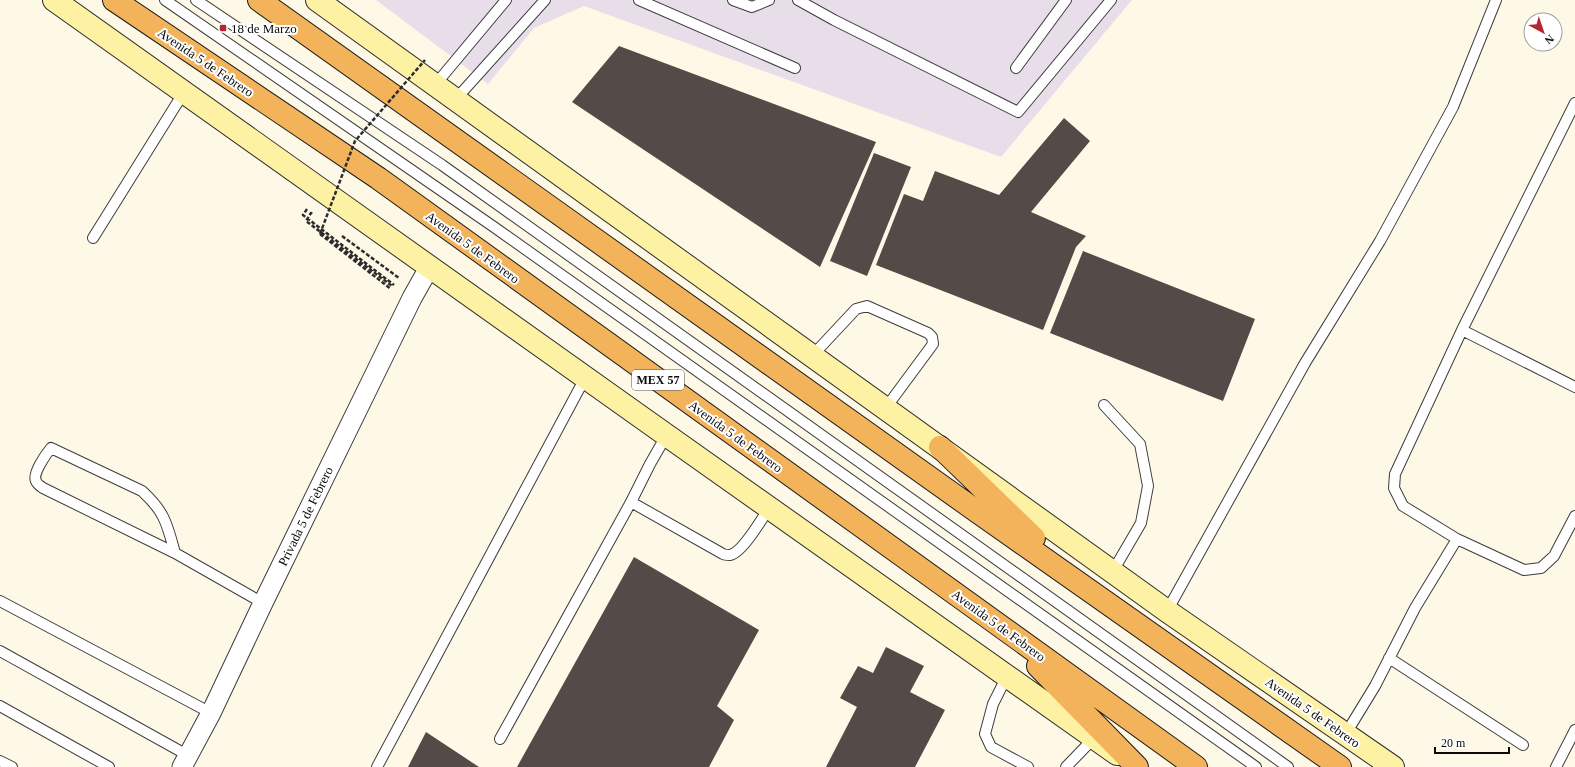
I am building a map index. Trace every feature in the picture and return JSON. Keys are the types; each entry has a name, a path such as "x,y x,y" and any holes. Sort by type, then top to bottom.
{"highway":[{"name":"Avenida 5 de Febrero","path":"114,0 378,178 1196,767"},
{"path":"259,0 1087,589 1340,767"},
{"path":"940,447 1087,589"},
{"path":"997,624 1136,767"}],"main road":[{"path":"54,0 430,266 666,436 1136,767"},
{"name":"Avenida 5 de Febrero","path":"317,0 1112,572 1393,767"}],"street":[{"name":"Privada 5 de Febrero","path":"185,762 211,713 412,298 430,266"}],"lane":[{"path":"165,0 494,227 1256,767"},
{"path":"196,0 442,165 1288,767"},
{"path":"435,85 506,0"},
{"path":"455,100 545,0"},
{"path":"639,0 795,68"},
{"path":"733,0 752,8 769,0"},
{"path":"798,0 834,20 1018,112 1111,0"},
{"path":"1016,68 1066,0"},
{"path":"1166,610 1305,363 1380,242 1453,107 1496,0"},
{"path":"93,238 184,92"},
{"path":"1575,103 1462,330 1395,474 1394,488 1403,506 1457,538 1524,570 1541,568 1554,556 1575,516"},
{"path":"812,356 856,309 867,306 928,332 932,337 933,344 885,408"},
{"path":"1462,330 1575,387"},
{"path":"377,767 585,378"},
{"path":"1104,405 1140,444 1148,486 1141,523 1112,572"},
{"path":"500,739 666,436"},
{"path":"175,553 165,519 154,502 142,491 51,448 45,455 35,477 36,482 43,488 175,553 263,603"},
{"path":"631,502 723,554 730,555 738,551 769,508"},
{"path":"1346,734 1457,538"},
{"path":"0,601 211,713"},
{"path":"0,651 185,762"},
{"path":"1389,658 1523,746"},
{"path":"1007,676 993,704 985,734 991,747 1028,767"},
{"path":"0,706 109,767"},
{"path":"1556,767 1575,730"},
{"path":"1066,767 1094,738"},
{"path":"0,761 12,767"}],"path":[{"path":"394,292 320,234 356,141 424,60"},
{"path":"310,203 304,215 412,298"},
{"path":"322,212 328,217"},
{"path":"317,217 311,213 306,221 392,286 400,272"},
{"path":"323,222 329,226"},
{"path":"341,235 401,280"}],"shaded area":[{"path":"376,0 1132,0 1001,157 584,6 534,28 488,84"}],"building":[{"path":"619,46 876,142 820,267 572,102"},
{"path":"1064,118 1090,141 1031,212 1086,236 1076,247 1043,330 876,265 904,194 923,201 935,171 999,195"},
{"path":"874,153 911,167 867,276 830,261"},
{"path":"1083,251 1255,319 1223,401 1050,333"},
{"path":"634,557 759,630 717,706 734,720 709,767 517,767"},
{"path":"886,647 924,666 910,692 945,710 915,767 826,767 857,707 840,698 858,666 873,673"},
{"path":"426,732 479,767 408,767"}],"place":[{"name":"18 de Marzo","path":"223,28"}]}
